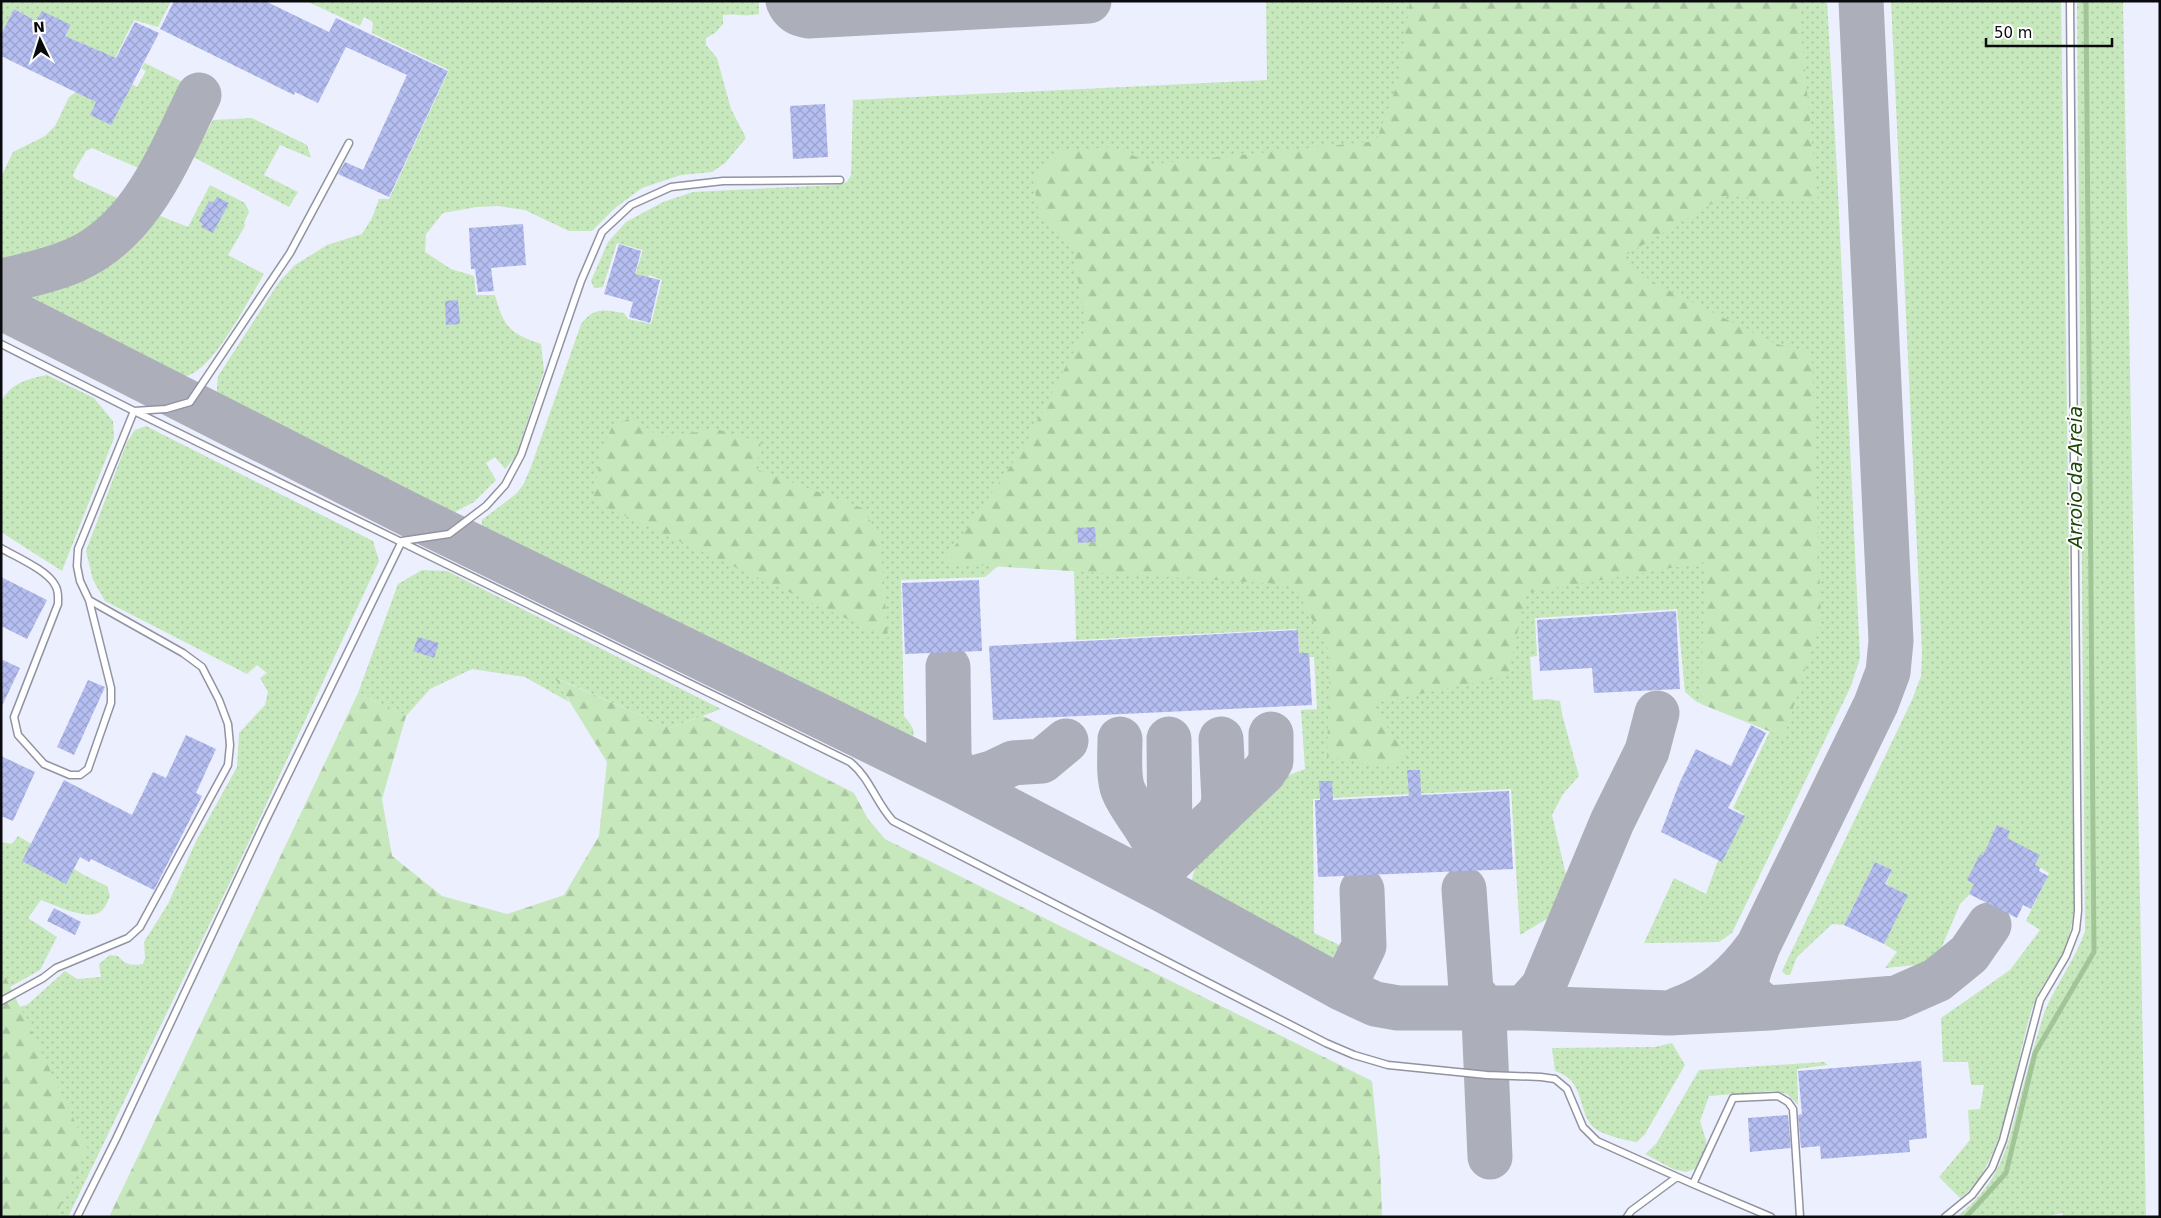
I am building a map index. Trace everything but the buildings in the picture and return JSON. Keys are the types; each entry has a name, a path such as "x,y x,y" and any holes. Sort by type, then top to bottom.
{"lane":[{"path":"1945,1217 1972,1195 1992,1168 2003,1140 2040,1000 2066,956 2076,930 2078,912 2070,1"},
{"path":"134,411 166,409 190,402 290,253 349,143"},
{"path":"402,541 449,534 486,506 505,485 521,455 582,281 602,232 631,205 671,187 723,181 840,180"},
{"path":"1,344 850,762 861,771 882,809 894,821 1326,1043 1354,1055 1388,1066 1555,1079 1567,1089 1583,1127 1597,1141 1771,1217"},
{"path":"1,548 45,574 54,583 58,593 58,604 14,717 18,735 44,764 70,775 80,775 88,769 111,703 111,688 89,600 80,581 78,549 134,411"},
{"path":"77,1217 116,1139 264,824 402,541"},
{"path":"1,1001 43,978 56,968 128,938 140,927 228,765 230,745 228,724 219,700 202,668 183,653 89,600"},
{"path":"1693,1184 1733,1098 1778,1096 1788,1102 1793,1109 1800,1217"},
{"path":"1627,1217 1631,1211 1677,1177"}],"green space":[{"path":"1,1 171,1 158,27 134,20 109,70 137,87 146,71 141,68 145,63 189,85 148,172 92,148 86,151 74,172 73,176 76,179 130,204 101,230 71,248 39,260 1,270 1,177 13,152 45,136 55,126 69,97 76,92 97,50 65,36 71,25 36,21 14,9 1,35"},
{"path":"306,1 759,1 759,14 723,15 723,24 715,33 706,38 706,45 717,58 731,109 746,138 725,163 712,172 681,175 642,188 615,208 592,231 569,231 525,210 499,206 477,207 443,213 426,234 425,252 451,269 474,276 476,295 495,295 501,315 509,327 522,336 541,344 544,371 516,456 505,469 495,457 486,463 496,480 474,502 453,513 438,509 216,400 218,376 279,282 295,265 327,245 362,234 372,218 379,199 389,199 449,70 372,33 373,22 364,17 360,26"},
{"path":"1266,1 1827,1 1860,658 1851,686 1732,933 1719,942 1644,943 1674,878 1706,894 1717,863 1744,814 1733,808 1770,731 1697,702 1685,692 1677,609 1535,618 1537,656 1530,657 1533,700 1548,699 1560,701 1579,776 1563,794 1552,815 1570,892 1550,917 1520,935 1511,789 1313,799 1314,933 1346,948 1335,968 1330,968 1192,892 1192,878 1198,863 1207,847 1220,832 1261,792 1280,779 1305,769 1301,710 1317,709 1314,657 1299,657 1299,638 1296,629 1076,640 1074,571 998,566 985,577 901,580 904,716 912,727 914,734 909,746 497,542 482,532 482,520 517,493 523,485 581,324 591,314 605,310 624,313 628,319 651,324 662,280 649,275 645,293 630,290 643,250 617,243 603,287 594,288 591,281 608,242 626,222 663,202 693,192 836,185 847,182 851,175 853,100 1267,80"},
{"path":"1410,1 1798,1 1818,202 1725,196 1619,259 1658,285 1774,343 1812,354 1821,619 1784,737 1701,704 1705,562 1526,593 1508,676 1371,704 1407,756 1386,768 1327,756 1330,653 1294,585 943,563 1023,448 1086,328 1072,244 1039,214 1033,180 1063,150 1113,147 1153,164 1376,141 1398,82"},
{"path":"1891,1 2061,1 2074,909 2070,934 2065,949 2033,1006 1999,1138 1988,1163 1976,1183 1960,1198 1939,1177 1970,1140 1968,1110 1980,1109 1984,1085 1971,1085 1968,1062 1943,1062 1941,1018 2010,970 2040,930 2026,921 2049,873 1996,841 1969,895 1960,904 1935,963 1885,968 1897,952 1884,944 1907,895 1886,884 1892,870 1875,862 1844,925 1832,924 1797,957 1790,975 1786,975 1782,971 1912,700 1921,676 1922,653"},
{"path":"2077,1 2123,1 2146,1217 2062,1217 2063,1213 2043,1217 1957,1217 1984,1190 2001,1162 2044,1013 2085,931"},
{"path":"252,118 307,145 311,158 280,145 264,175 298,192 289,207 193,157 213,120"},
{"path":"210,185 245,203 249,212 244,223 245,226 228,255 264,274 214,355 195,372 179,378 162,375 26,305 27,286 59,275 107,253 153,213 188,227"},
{"path":"1,316 80,356 95,378 1,333"},
{"path":"47,375 94,398 113,421 114,438 62,571 1,532 1,402 10,390 20,383"},
{"path":"632,417 661,438 716,429 761,442 756,469 862,508 880,536 888,638 593,501 602,448 612,427"},
{"path":"146,426 373,541 379,561 233,876 68,1217 1,1217 8,1009 27,1005 65,971 77,979 101,977 99,964 110,955 118,956 129,964 143,964 145,958 144,942 168,904 196,841 237,767 239,733 265,705 268,692 260,678 267,673 257,665 247,674 105,601 93,580 86,551 127,442 135,430"},
{"path":"422,570 447,571 721,709 670,728 556,678 569,702 525,677 472,669 430,689 406,716 358,693 398,584"},
{"path":"555,678 670,728 703,716 854,793 868,819 885,839 1372,1081 1380,1161 1382,1217 109,1217 358,693 406,716 382,799 392,856 442,896 507,914 564,895 599,836 607,762"},
{"path":"18,836 84,875 107,886 110,896 101,911 90,915 68,910 41,900 28,918 57,937 40,970 1,992 1,842 12,844"},
{"path":"1,975 6,978 88,1149 55,1217 1,1217"},
{"path":"1672,1043 1685,1065 1645,1134 1637,1142 1607,1135 1596,1130 1588,1120 1580,1096 1572,1082 1555,1071 1552,1048 1655,1047"},
{"path":"1824,1062 1828,1065 1797,1069 1798,1105 1787,1094 1773,1091 1709,1096 1700,1121 1706,1140 1706,1149 1697,1168 1686,1172 1673,1169 1645,1154 1656,1144 1699,1070"}],"waterway":[{"name":"Arroio da Areia","path":"1966,1217 2006,1173 2035,1053 2094,952 2086,1"}],"taxiway":[{"path":"788,1 796,12 808,16 1089,1"},
{"path":"1758,946 1876,704 1888,672 1891,641 1861,1"},
{"path":"1,281 57,267 75,260 98,247 118,230 136,211 151,189 199,95"},
{"path":"1,307 416,518 957,783 1165,891 1343,989 1375,1004 1398,1008 1524,1008 1669,1013 1769,1008 1896,998 1937,980 1969,954 1989,925"},
{"path":"948,667 949,756 957,783 992,773 1013,763 1042,761 1066,741"},
{"path":"1524,1008 1543,987 1612,822 1647,751 1657,713"},
{"path":"1157,874 1264,772 1271,761 1271,734"},
{"path":"1120,739 1121,785 1128,800 1148,830 1157,850 1159,862 1157,874 1144,880"},
{"path":"1165,867 1170,843 1169,739"},
{"path":"1220,813 1224,802 1221,739"},
{"path":"1464,889 1471,991 1482,1004 1491,1008 1484,1018"},
{"path":"1343,989 1364,946 1362,890"},
{"path":"1679,1009 1703,998 1723,984 1733,976 1758,946 1748,974 1748,989 1758,1002 1769,1008"},
{"path":"1474,1008 1484,1018 1490,1157"}]}
